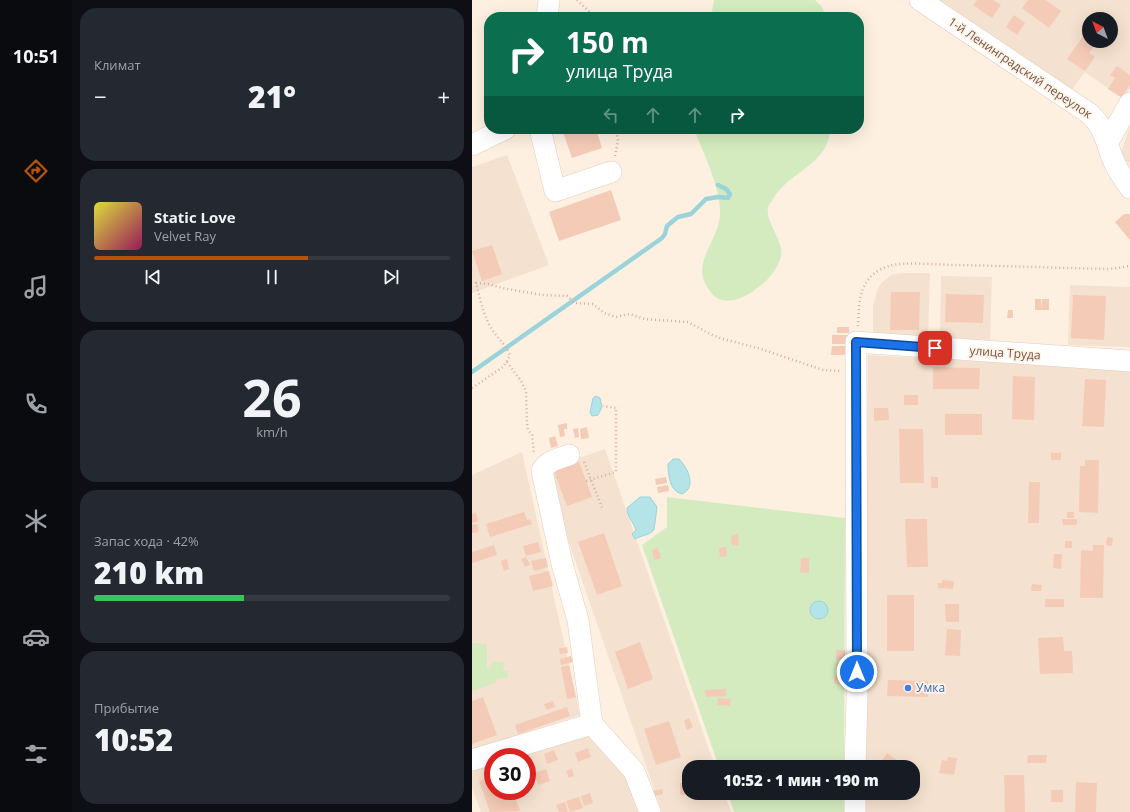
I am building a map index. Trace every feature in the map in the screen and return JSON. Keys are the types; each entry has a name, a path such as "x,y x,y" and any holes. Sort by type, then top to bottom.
{"street":[{"path":"548,12 549,0"},
{"name":"1-й Ленинградский переулок","path":"920,0 1090,114 1098,122 1108,142 1116,166 1130,188"},
{"path":"1108,142 1130,103"},
{"path":"472,145 495,134"},
{"path":"541,134 555,191 611,172"},
{"path":"855,760 857,699 856,342"},
{"name":"улица Труда","path":"856,342 1130,361"},
{"path":"568,455 549,462 544,466 542,471 562,564 578,620 592,724 634,771 650,812"},
{"path":"472,760 592,724"},
{"path":"855,800 855,812"}],"path":[{"path":"577,0 590,12"},
{"path":"611,172 618,141 617,134"},
{"path":"856,342 859,305 864,287 869,278 890,266 904,264 1110,269 1130,266"},
{"path":"472,388 503,367 510,356 505,345 492,329 486,318 476,283 542,294 567,296 575,303 593,304 604,313 616,317 629,314 645,319 688,322 712,335 723,339 761,349 823,370 856,372"},
{"path":"507,362 521,381 526,391 528,430 532,435 532,448 537,463 542,471"},
{"path":"586,481 616,472 616,408 603,406"},
{"path":"568,455 578,456 584,460 603,510"}],"shaded area":[{"path":"936,0 1130,0 1130,89 1123,99 1085,72 1070,92"},
{"path":"1130,126 1130,164 1120,156"},
{"path":"507,155 549,265 472,293 472,167"},
{"path":"902,273 930,273 928,337 873,335 873,306 877,290 882,282 891,275"},
{"path":"941,276 992,277 990,340 940,338"},
{"path":"1070,285 1130,287 1130,347 1068,345"},
{"path":"868,355 1130,370 1130,812 864,812 865,800 920,800 920,760 865,760"},
{"path":"605,449 713,760 682,760 682,800 727,800 731,812 662,812 544,470"},
{"path":"522,452 580,715 472,750 472,475"},
{"path":"587,732 626,777 640,812 481,812 472,788 472,771 484,767 484,800 536,800 536,749"}],"green space":[{"path":"714,0 815,0 822,7 824,12 712,12"},
{"path":"696,134 829,134 828,141 823,151 816,160 780,189 768,207 769,219 780,244 781,250 780,261 772,275 747,295 727,301 716,297 707,287 703,278 702,269 704,260 715,233 720,215 718,194"},
{"path":"667,497 845,518 844,760 717,760 642,545 667,527"},
{"path":"472,643 487,644 487,668 491,669 492,661 505,663 503,671 508,671 507,678 497,679 495,683 474,691 472,689"},
{"path":"730,800 844,800 844,812 734,812"}],"water":[{"path":"596,396 600,398 602,407 598,415 592,416 590,412 593,398"},
{"path":"673,459 679,459 690,477 689,487 687,491 682,494 675,490 671,484 668,464"},
{"path":"640,497 650,497 657,507 654,530 635,539 632,534 636,530 628,514 627,508"},
{"path":"819,601 825,604 828,610 825,616 819,619 813,616 810,610 813,604"}],"building":[{"path":"977,0 993,0 1001,5 992,18 973,5"},
{"path":"1028,0 1046,0 1061,11 1049,28 1022,8"},
{"path":"1014,15 1025,23 1017,35 1006,27"},
{"path":"1082,37 1082,48 1093,48 1089,53 1095,57 1085,71 1067,59"},
{"path":"1117,66 1130,75 1130,85 1121,97 1108,89 1115,78 1110,75"},
{"path":"564,134 598,134 602,148 572,158"},
{"path":"611,190 621,220 559,241 549,212"},
{"path":"1124,214 1130,214 1130,240 1115,222"},
{"path":"492,245 502,274 482,281 472,251"},
{"path":"891,292 920,292 919,330 890,330"},
{"path":"946,294 984,295 983,323 945,322"},
{"path":"1073,295 1106,296 1104,340 1071,338"},
{"path":"1035,299 1041,299 1042,310 1035,310"},
{"path":"1042,299 1049,299 1049,310 1042,310"},
{"path":"1008,310 1013,310 1013,318 1007,318"},
{"path":"837,327 849,327 849,333 837,333"},
{"path":"832,335 848,335 848,344 832,344"},
{"path":"832,346 847,346 847,355 831,355"},
{"path":"933,367 980,368 979,389 933,389"},
{"path":"1013,376 1035,377 1034,420 1012,419"},
{"path":"1085,379 1106,380 1104,427 1082,426"},
{"path":"904,395 918,395 918,405 904,405"},
{"path":"874,408 888,408 889,420 874,421"},
{"path":"945,414 982,414 982,435 945,435"},
{"path":"567,423 567,429 564,429 565,436 560,437 558,425"},
{"path":"587,427 589,438 581,439 580,429"},
{"path":"578,428 579,437 575,438 573,429"},
{"path":"899,429 923,429 924,483 900,483"},
{"path":"555,436 558,446 551,448 549,438"},
{"path":"1051,453 1061,453 1061,460 1051,460"},
{"path":"1085,460 1099,460 1098,513 1079,512 1080,466 1085,466"},
{"path":"579,462 592,497 567,506 554,471"},
{"path":"666,477 667,483 656,485 655,479"},
{"path":"931,477 938,477 938,488 931,488"},
{"path":"1029,482 1040,482 1039,523 1028,523"},
{"path":"668,485 669,491 658,493 657,487"},
{"path":"524,512 527,520 530,519 532,524 490,537 486,524"},
{"path":"1067,512 1074,512 1074,518 1067,518"},
{"path":"476,513 478,521 472,523 472,514"},
{"path":"905,519 927,519 928,567 907,567"},
{"path":"1062,519 1077,519 1077,525 1063,525"},
{"path":"477,524 479,532 472,533 472,525"},
{"path":"604,533 622,586 597,595 578,542"},
{"path":"738,534 739,545 732,546 731,535"},
{"path":"1107,537 1113,538 1112,546 1106,545"},
{"path":"1065,541 1072,541 1072,548 1065,548"},
{"path":"538,542 541,552 526,556 523,546"},
{"path":"494,545 497,555 472,563 472,552"},
{"path":"1093,545 1104,545 1103,598 1080,598 1081,550 1093,551"},
{"path":"726,547 727,556 720,557 719,548"},
{"path":"658,548 661,558 654,560 652,550"},
{"path":"1054,554 1062,554 1061,569 1053,568"},
{"path":"526,557 530,565 525,567 521,559"},
{"path":"546,558 548,567 534,571 531,561"},
{"path":"801,558 809,558 809,573 800,572"},
{"path":"507,559 509,569 504,571 501,561"},
{"path":"549,571 553,586 533,591 529,576"},
{"path":"942,580 954,581 953,589 938,588 938,583 942,583"},
{"path":"1032,584 1042,585 1041,591 1031,591"},
{"path":"887,595 914,595 914,651 887,651"},
{"path":"1045,599 1064,599 1064,607 1045,607"},
{"path":"945,604 959,604 959,622 946,622"},
{"path":"947,629 961,630 960,656 945,655"},
{"path":"1063,637 1064,651 1072,651 1073,673 1040,674 1038,638"},
{"path":"640,642 653,679 628,689 615,652"},
{"path":"567,647 568,653 560,654 559,648"},
{"path":"836,650 845,650 845,660 836,660"},
{"path":"571,656 573,662 561,665 560,659"},
{"path":"837,662 850,662 850,669 837,669"},
{"path":"569,665 576,697 567,699 561,667"},
{"path":"834,676 849,677 849,684 834,684"},
{"name":"Умка","path":"888,680 928,681 928,697 887,696"},
{"path":"726,689 726,696 706,697 705,690"},
{"path":"483,697 497,735 472,744 472,701"},
{"path":"718,698 731,699 730,706 717,705"},
{"path":"553,701 555,707 547,710 544,704"},
{"path":"567,707 570,716 518,734 515,725"},
{"path":"689,718 693,727 687,730 684,721"},
{"path":"669,721 681,757 656,765 644,729"},
{"path":"588,748 591,757 578,762 575,753"},
{"path":"554,750 558,760 547,764 544,754"},
{"path":"887,753 897,760 882,760"},
{"path":"1028,755 1047,755 1046,763 1027,763"},
{"path":"948,757 957,758 954,775 939,773 942,760 947,761"},
{"path":"546,769 550,781 538,785 536,772"},
{"path":"572,769 574,776 569,778 566,771"},
{"path":"1004,775 1024,775 1025,812 1005,812"},
{"path":"484,779 484,795 479,781"},
{"path":"1076,782 1097,783 1096,812 1075,812"},
{"path":"680,783 682,783 682,795 680,795"},
{"path":"662,789 663,794 654,796 653,791"},
{"path":"1051,790 1063,790 1063,802 1051,802"},
{"path":"590,793 593,803 584,806 581,796"},
{"path":"579,797 583,808 570,812 566,801"},
{"path":"486,800 516,800 520,811 490,812"},
{"path":"565,802 568,812 559,812 556,805"}],"waterway":[{"path":"472,372 662,238 665,234 667,226 678,217 691,214 706,199 718,197 728,198 730,194 726,189 718,185"}],"place":[{"name":"Умка","path":"908,688"}],"route":[{"path":"857,672 856,342 935,348"}]}
